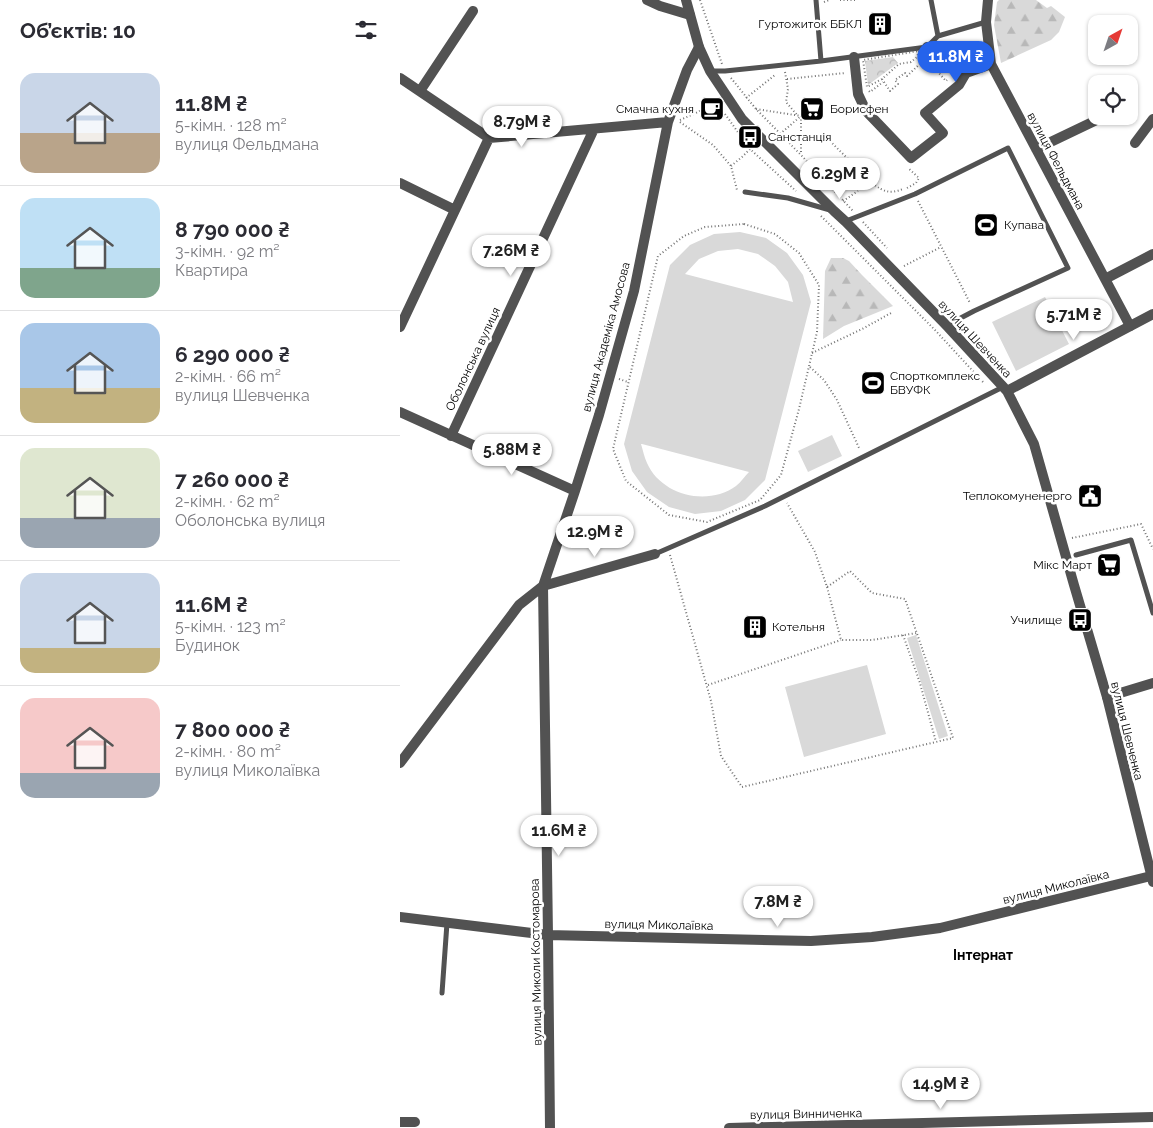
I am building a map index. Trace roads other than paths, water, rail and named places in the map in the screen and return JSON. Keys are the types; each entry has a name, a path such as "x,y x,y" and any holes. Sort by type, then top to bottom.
{"street":[{"path":"647,0 690,15"},
{"name":"вулиця Шевченка","path":"686,0 699,47 710,71 742,119 846,222 1005,388 1034,444 1107,697 1152,879"},
{"name":"вулиця Фельдмана","path":"988,0 986,22 991,64 1130,326"},
{"path":"420,91 473,11"},
{"name":"вулиця Академіка Амосова","path":"543,586 599,415 634,291 687,70 699,47"},
{"path":"927,47 939,49 950,66 966,73"},
{"path":"854,57 858,94 866,111 911,158 943,133 925,113 959,85 966,73 991,64"},
{"path":"400,78 489,138 673,122"},
{"path":"1135,143 1153,119"},
{"path":"1036,149 1088,124"},
{"name":"Оболонська вулиця","path":"451,436 594,129"},
{"path":"400,327 489,138"},
{"path":"400,183 455,210"},
{"path":"1105,279 1152,254"},
{"path":"1005,388 1153,314"},
{"path":"400,412 574,491"},
{"path":"400,763 519,605 543,586 655,554"},
{"name":"вулиця Миколи Костомарова","path":"543,586 550,1128"},
{"path":"1107,697 1153,683"},
{"name":"вулиця Миколаївка","path":"400,917 548,935 811,941 872,937 940,928 1152,879"},
{"name":"вулиця Винниченка","path":"729,1128 1153,1117"},
{"path":"400,1122 415,1122"}],"lane":[{"path":"816,0 822,61"},
{"path":"932,0 938,36"},
{"path":"710,71 822,61 927,47 938,36 986,22"},
{"path":"846,222 914,194 1008,148 1068,268 974,310 948,327"},
{"path":"745,192 788,198 834,211"},
{"path":"655,554 765,506 993,392 1005,388"},
{"path":"1076,555 1131,540 1153,613"},
{"path":"442,992 447,923"}],"place":[{"name":"Гуртожиток ББКЛ","path":"880,24"},
{"name":"Смачна кухня","path":"712,109"},
{"name":"Борисфен","path":"812,109"},
{"name":"Санстанція","path":"750,137"},
{"name":"Купава","path":"986,225"},
{"name":"Спорткомплекс БВУФК","path":"873,383"},
{"name":"Теплокомуненерго","path":"1090,496"},
{"name":"Мікс Март","path":"1109,565"},
{"name":"Училище","path":"1080,620"},
{"name":"Котельня","path":"755,627"}],"district":[{"name":"Інтернат","path":"983,955"}]}
